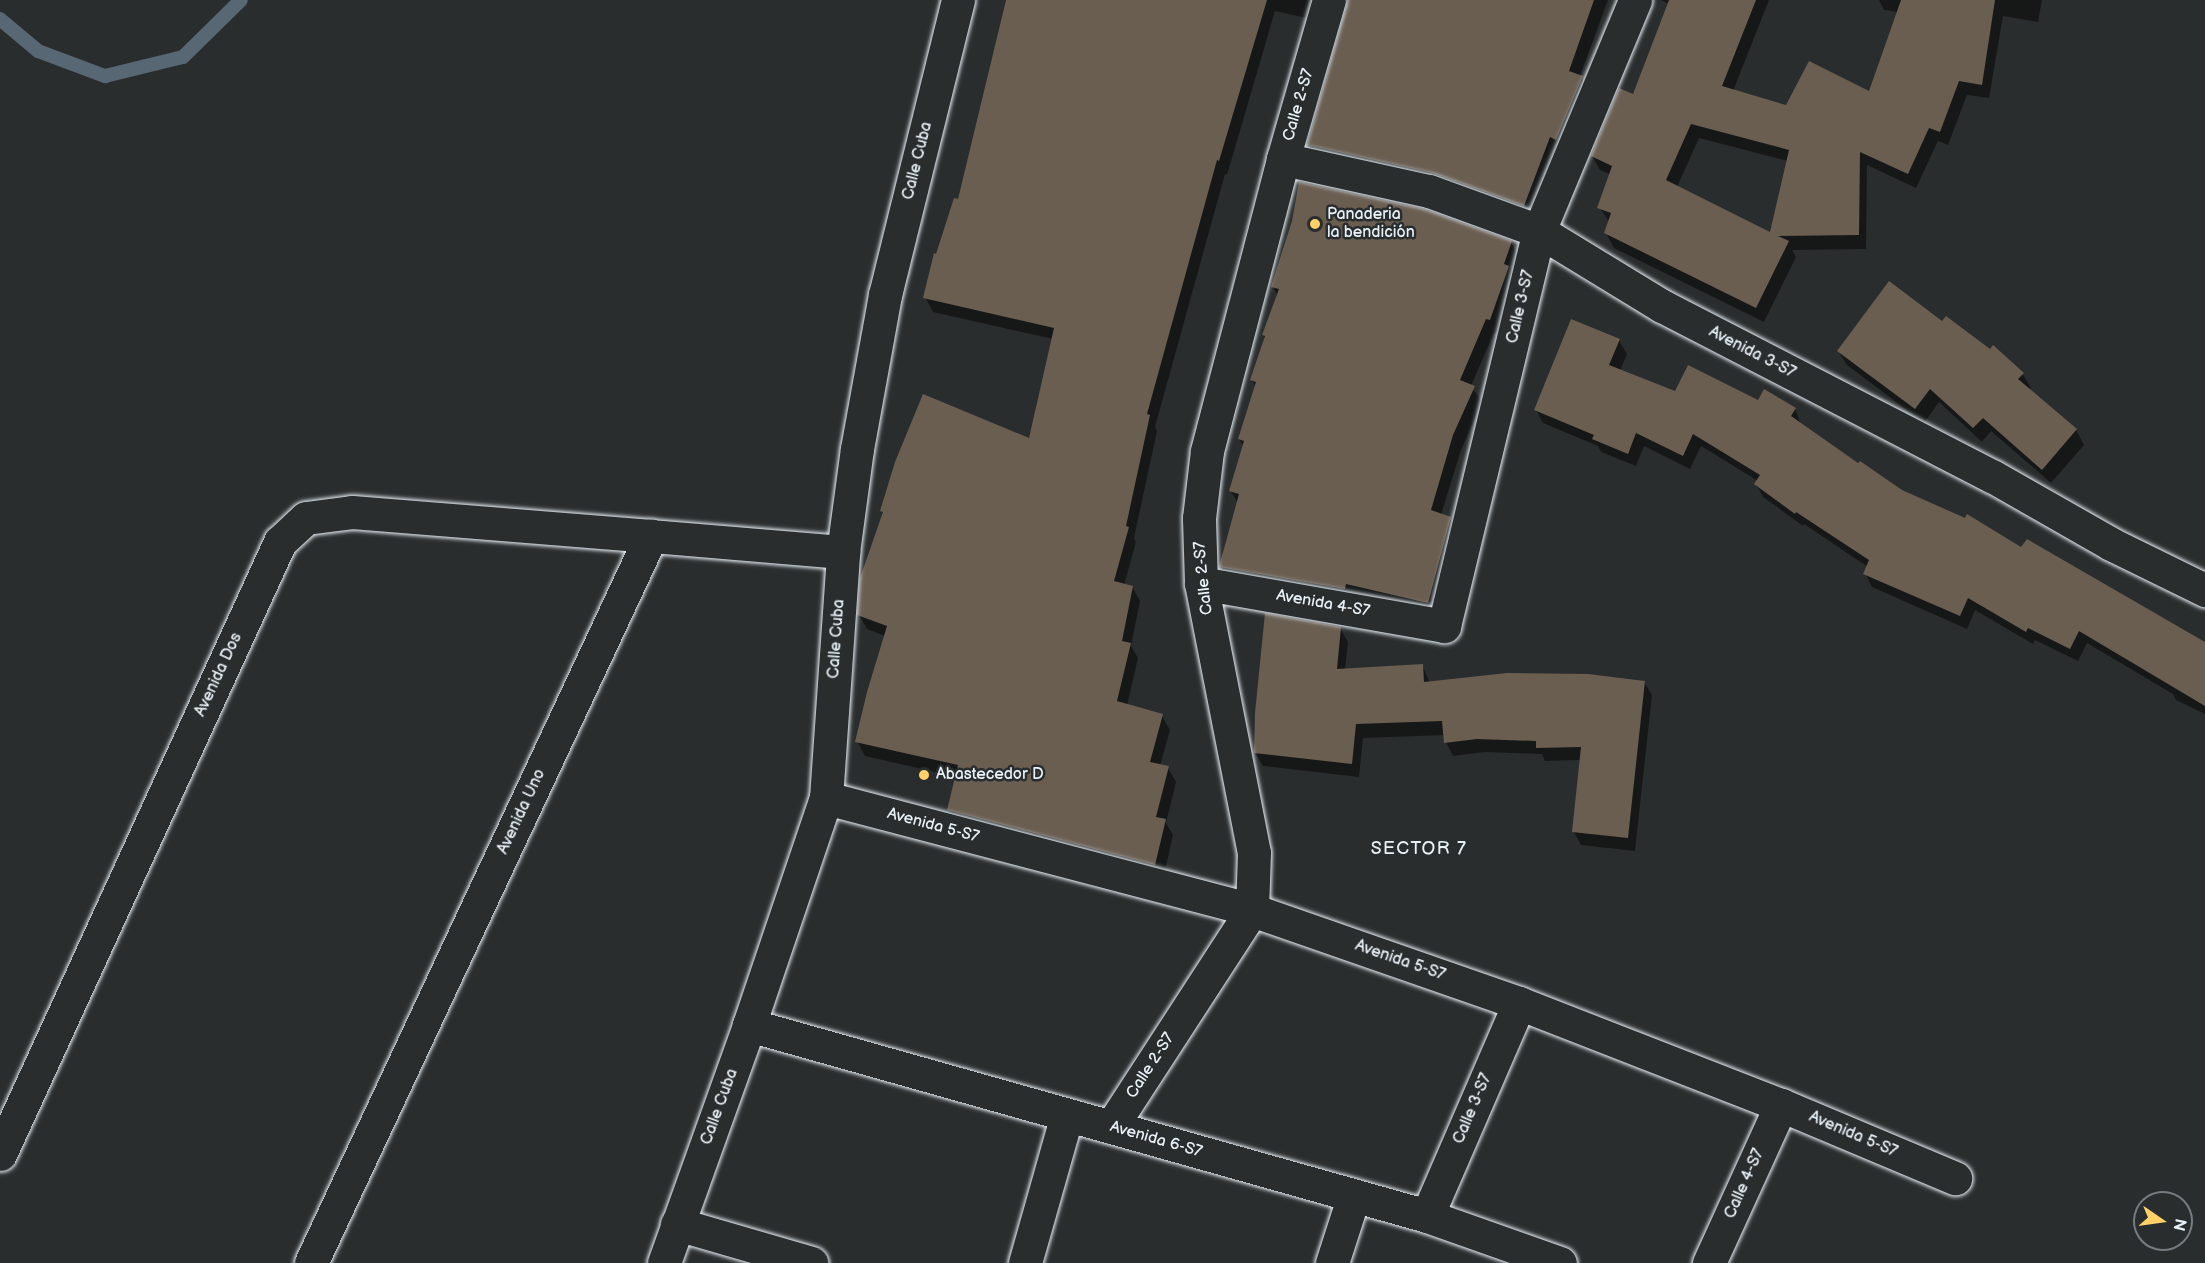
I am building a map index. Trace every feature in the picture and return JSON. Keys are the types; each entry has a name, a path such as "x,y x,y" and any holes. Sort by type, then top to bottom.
{"street":[{"name":"Calle Cuba","path":"664,1263 749,1025 826,798 843,552 857,449 885,295 958,0"},
{"name":"Calle 2-S7","path":"1112,1127 1252,910 1254,853 1201,583 1199,518 1207,451 1283,159 1329,0"},
{"name":"Calle 3-S7","path":"1444,626 1539,231 1635,0"},
{"name":"Avenida 3-S7","path":"1283,159 1429,191 1539,231 1673,311 1982,470 2111,544 2205,590"},
{"name":"Avenida Dos","path":"0,1154 280,542 306,518 352,512 651,536"},
{"path":"651,536 843,552"},
{"name":"Avenida Uno","path":"311,1263 651,536"},
{"name":"Avenida 4-S7","path":"1201,583 1444,626"},
{"name":"Avenida 5-S7","path":"826,798 1252,910 1519,1003 1781,1105 1955,1178"},
{"name":"Calle 3-S7","path":"1427,1216 1519,1003"},
{"name":"Avenida 6-S7","path":"749,1025 1427,1216 1560,1263"},
{"name":"Calle 4-S7","path":"1710,1263 1781,1105"},
{"path":"1025,1263 1067,1115"},
{"path":"1332,1263 1354,1195"},
{"path":"677,1224 811,1263"}],"building":[{"path":"1006,0 1267,0 1219,161 1217,160 1147,414 1150,415 1126,526 1129,527 1114,581 1133,586 1122,641 1131,643 1117,701 1163,714 1150,762 1169,766 1156,817 1166,819 1155,865 947,810 958,765 855,742 887,626 857,615 860,578 883,512 880,511 895,462 923,394 1029,438 1054,328 923,298 934,253 936,254 954,198 958,199"},
{"path":"1348,0 1594,0 1569,71 1583,76 1556,140 1550,137 1524,206 1433,173 1307,145"},
{"path":"1669,0 1756,0 1722,86 1786,105 1809,61 1869,91 1901,0 1995,0 1982,85 1959,81 1940,132 1929,128 1908,174 1860,152 1859,235 1778,236 1789,241 1756,308 1604,233 1611,213 1597,208 1612,166 1591,156 1619,88 1633,94","holes":["1691,124 1789,150 1770,232 1666,180"]},
{"path":"1299,182 1424,209 1512,241 1504,264 1509,266 1490,320 1486,319 1460,380 1475,386 1453,435 1431,510 1451,517 1428,603 1346,584 1345,589 1219,567 1239,494 1229,491 1244,441 1238,439 1256,382 1250,380 1265,336 1262,335 1279,289 1271,287 1292,221"},
{"path":"1889,281 1942,321 1946,316 1990,349 1993,345 2024,373 2018,379 2077,429 2042,470 1983,418 1973,428 1930,389 1915,409 1837,351"},
{"path":"1571,319 1620,339 1609,365 1675,391 1688,365 1758,400 1764,389 1796,408 1791,416 1858,463 1860,461 1902,490 1965,518 1967,514 2021,547 2027,539 2205,642 2205,706 2079,631 2070,649 2028,628 2026,632 1968,598 1960,616 1863,574 1869,560 1796,512 1795,514 1754,484 1760,475 1693,434 1683,456 1636,433 1628,454 1592,439 1594,435 1534,410"},
{"path":"1265,613 1341,627 1337,669 1423,664 1424,682 1507,673 1588,674 1645,681 1628,838 1572,832 1581,747 1536,748 1536,741 1477,739 1444,743 1442,721 1356,724 1352,764 1254,753 1255,713"}],"waterway":[{"path":"0,19 38,51 105,76 183,57 241,0"}],"place":[{"name":"Panaderia la bendición","path":"1315,224"},
{"name":"Abastecedor D","path":"924,775"}],"district":[{"name":"SECTOR 7","path":"1419,849"}]}
